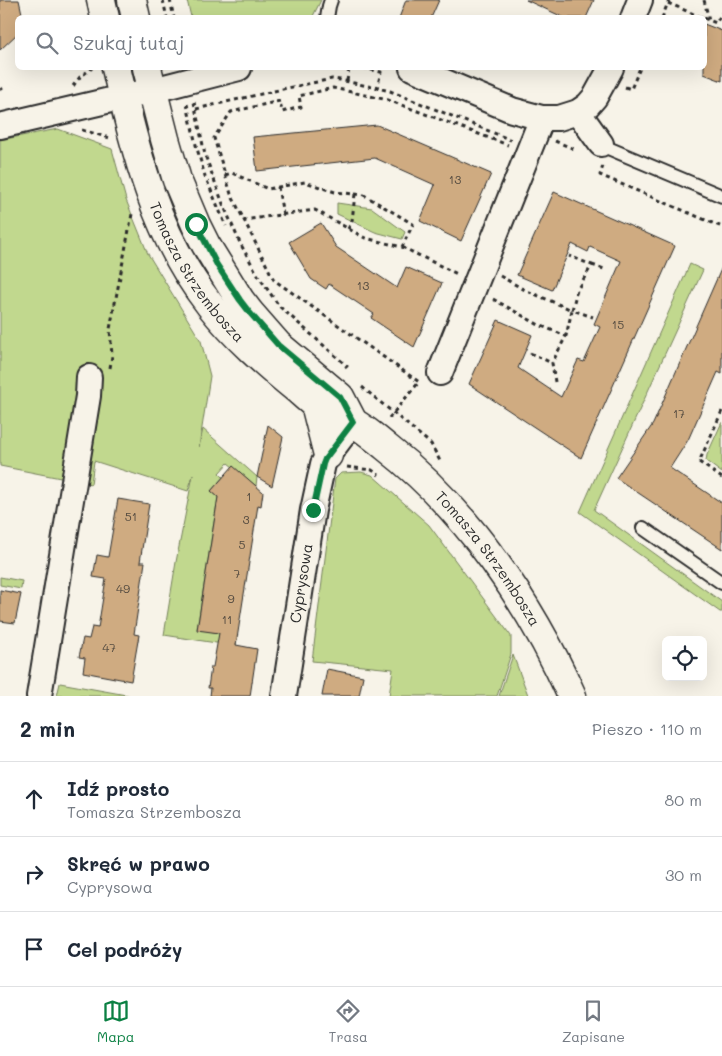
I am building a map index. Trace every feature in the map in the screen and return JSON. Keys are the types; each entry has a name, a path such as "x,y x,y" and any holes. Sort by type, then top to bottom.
{"street":[{"path":"101,0 104,15"},
{"path":"132,0 135,15"},
{"path":"634,15 640,0"},
{"name":"Tomasza Strzembosza","path":"116,70 142,168 157,214 174,249 209,303 262,360 315,404 332,416 353,422 388,449 426,482 453,510 475,537 534,621 553,655 572,696"},
{"path":"0,126 123,97 150,79 186,82 231,70"},
{"path":"417,70 512,110 542,118 559,118 578,112 588,105 615,77"},
{"name":"Tomasza Strzembosza","path":"150,79 169,154 181,192 217,265 240,300 278,345 340,397 353,422"},
{"path":"578,112 601,144"},
{"path":"440,373 542,118"},
{"path":"39,696 88,396 89,377"},
{"path":"315,404 328,455"},
{"name":"Cyprysowa","path":"284,696 313,510 323,464 353,422"}],"lane":[{"path":"328,15 331,0"},
{"path":"601,144 722,196"},
{"path":"643,528 722,583"}],"path":[{"path":"163,0 166,15"},
{"path":"170,0 173,15"},
{"path":"704,0 709,20 716,23 722,13"},
{"path":"663,15 669,1 698,15"},
{"path":"348,82 349,70"},
{"path":"615,77 632,89 639,70"},
{"path":"196,109 332,79 377,88"},
{"path":"186,82 196,109 205,155 240,243 279,306 347,366"},
{"path":"186,82 204,176 228,231"},
{"path":"389,418 419,382 274,280 230,194 214,138 230,112 280,101 282,112 301,108 299,96 333,88 388,100 528,153"},
{"path":"225,175 232,173 268,189 304,182 335,192 364,196 413,224 402,248"},
{"path":"278,187 283,215"},
{"path":"348,229 352,222 355,194"},
{"path":"244,220 315,210 365,238 402,248 450,271"},
{"path":"110,329 133,211"},
{"path":"569,256 607,270"},
{"path":"555,382 552,363 566,336 577,290 592,265"},
{"path":"478,277 525,290 594,317"},
{"path":"478,277 539,326 566,336"},
{"path":"530,352 552,363"},
{"path":"336,365 342,371"},
{"path":"357,383 431,444 440,461"},
{"path":"722,411 699,462 722,478"}],"green space":[{"path":"187,0 321,0 314,15 191,15"},
{"path":"58,129 112,149 126,200 148,254 201,341 210,376 199,447 203,429 257,477 256,486 228,463 219,473 223,477 211,491 218,497 197,629 237,636 236,646 164,635 193,475 188,491 94,461 91,484 0,466 0,140"},
{"path":"337,203 372,208 405,232 402,239 375,232 337,214"},
{"path":"690,264 703,270 594,510 722,602 722,612 580,512"},
{"path":"722,422 722,473 706,461"},
{"path":"361,472 372,475 429,525 511,636 511,654 497,696 389,696 393,669 312,661 335,479 341,473"},
{"path":"0,577 22,581 21,589 0,585"},
{"path":"513,655 528,695 528,696 499,696"},
{"path":"60,683 132,696 57,696"}],"building":[{"path":"0,0 19,0 22,15 15,15 15,36 0,50"},
{"path":"406,0 439,0 432,15 400,15"},
{"path":"526,0 594,0 587,15 558,15"},
{"path":"707,25 722,31 722,81 704,74 704,70 707,70"},
{"path":"377,125 491,174 461,241 420,221 435,185 375,158 257,171 253,137"},
{"path":"554,192 675,246 581,458 469,384 498,320 532,335 518,368 561,397 578,360 584,362 600,327 594,324 621,261 590,247 588,252 572,244 552,290 517,275"},
{"path":"321,223 336,247 397,288 406,267 442,283 414,347 371,318 374,314 329,284 326,289 311,279 289,242"},
{"path":"722,267 722,374 718,372 688,440 670,468 722,503 722,549 616,478 653,424"},
{"path":"268,425 283,437 272,486 257,477"},
{"path":"233,466 263,492 261,506 258,505 236,645 257,649 250,696 210,696 211,688 208,688 211,667 213,667 219,633 197,630 218,497 211,491"},
{"path":"118,499 149,504 140,562 145,562 134,634 139,635 131,681 83,672 85,658 79,657 83,638 89,639 92,627 98,628 106,579 93,577 97,555 108,557"},
{"path":"0,590 21,594 15,623 0,621"},
{"path":"327,669 363,676 359,696 322,696"}],"route":[{"path":"196,224 217,265 250,313 278,345 340,397 353,422 325,459 313,510"}]}
